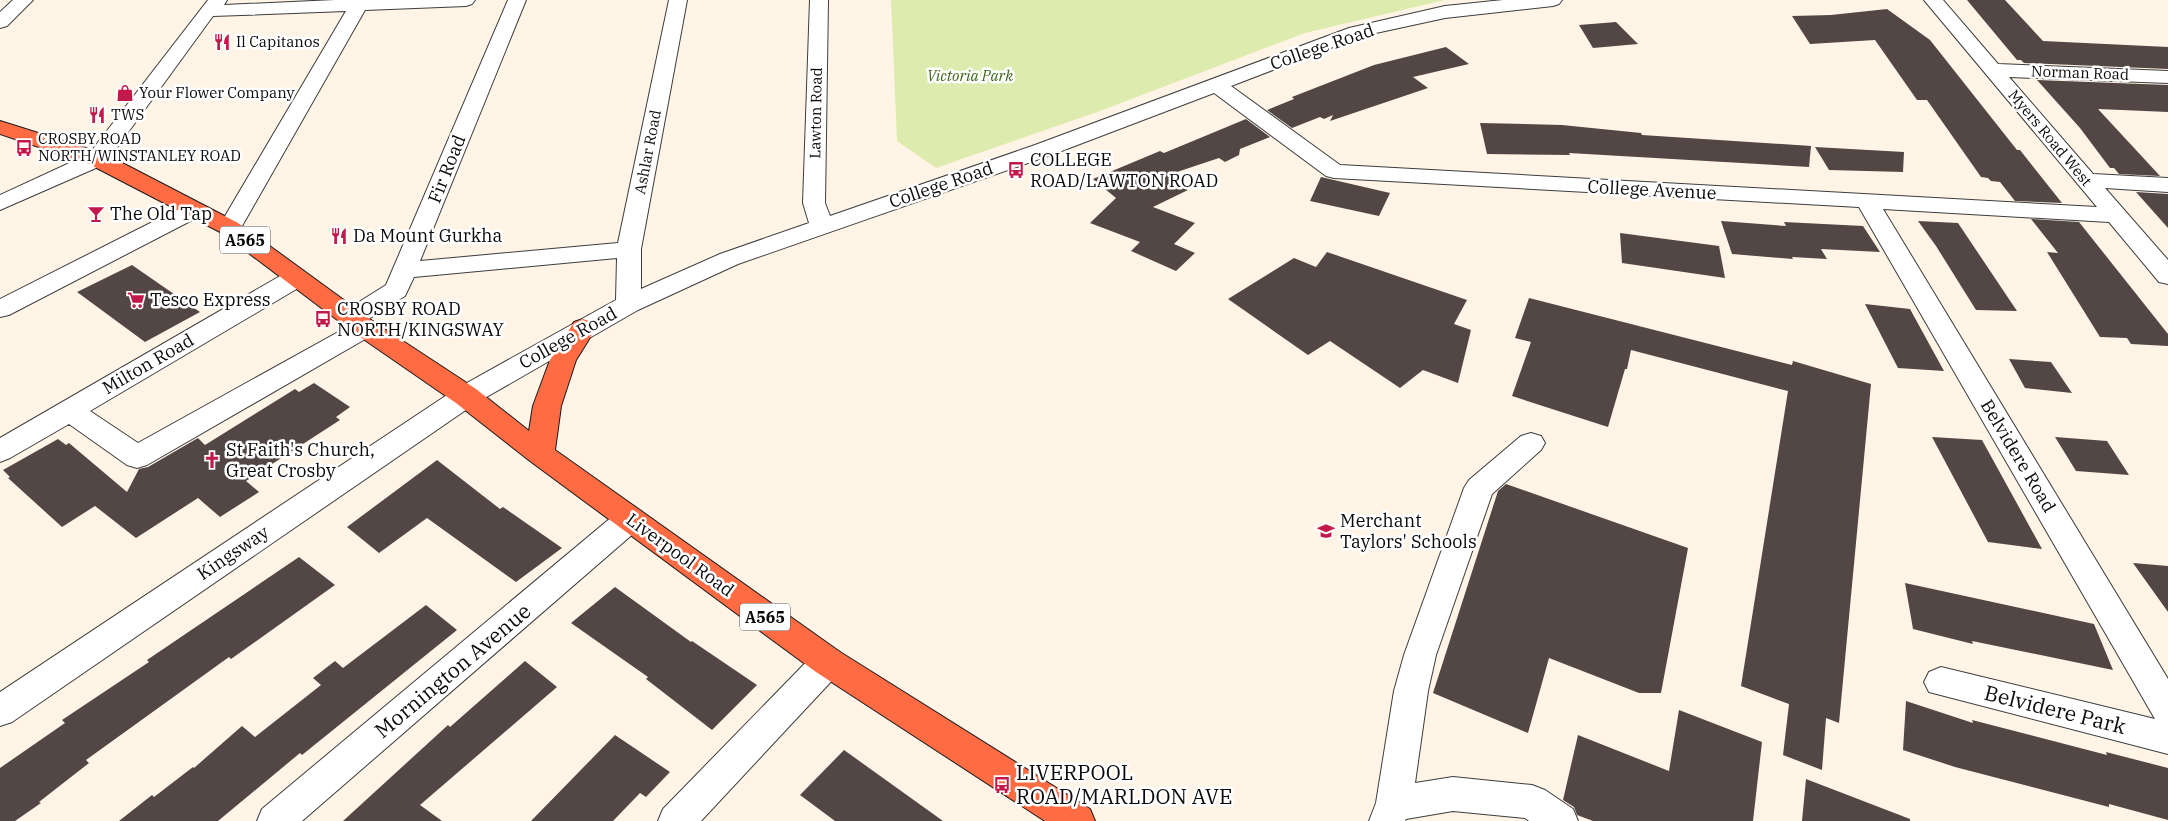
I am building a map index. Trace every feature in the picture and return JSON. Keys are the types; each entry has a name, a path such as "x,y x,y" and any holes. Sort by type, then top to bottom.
{"highway":[{"name":"A565","path":"0,127 97,159 230,228 358,323 466,396"},
{"path":"540,454 547,406 563,360 583,328"},
{"name":"Liverpool Road","path":"466,396 540,454 828,662 1077,821"}],"street":[{"path":"0,22 24,0"},
{"path":"0,203 97,159 212,5 358,6 466,0"},
{"name":"Fir Road","path":"70,410 137,458 358,323 396,290 517,0"},
{"name":"Ashlar Road","path":"629,304 629,249 678,0"},
{"name":"Lawton Road","path":"819,0 814,202 821,226"},
{"name":"College Road","path":"466,396 583,328 629,304 729,259 1043,150 1356,32 1474,4 1553,0"},
{"name":"Myers Road West","path":"1933,0 2168,276"},
{"path":"230,228 358,6"},
{"name":"Norman Road","path":"1993,70 2168,77"},
{"name":"College Avenue","path":"1216,85 1334,171 1868,203 2117,215"},
{"path":"2086,180 2168,185"},
{"name":"Belvidere Road","path":"1868,203 2168,710"},
{"path":"0,309 194,210"},
{"path":"405,270 629,249"},
{"name":"Milton Road","path":"0,451 296,278"},
{"name":"Kingsway","path":"0,711 466,396"},
{"path":"1531,443 1479,488 1420,655 1411,691 1390,813 1453,794 1532,802 1560,821"},
{"name":"Mornington Avenue","path":"275,821 630,519"},
{"path":"676,821 828,662"},
{"name":"Belvidere Park","path":"1941,682 2168,738"}],"green space":[{"name":"Victoria Park","path":"891,0 1445,0 1305,33 1100,111 936,168 897,141"}],"building":[{"path":"1967,0 2005,0 2043,41 2168,47 2168,69 2024,63 2021,60 2017,60"},
{"path":"1887,9 1930,40 2017,150 2020,150 2062,203 2015,201 2000,182 1981,177 1927,100 1917,100 1875,40 1810,44 1792,16 1831,15"},
{"path":"1616,22 1638,44 1593,48 1579,25"},
{"path":"1446,47 1469,64 1413,77 1428,88 1330,121 1333,115 1324,119 1320,117 1292,128 1267,110 1294,99 1292,97 1374,65"},
{"path":"2037,80 2168,85 2168,112 2098,109 2160,176 2119,174 2114,168 2110,168 2080,128"},
{"path":"1246,119 1270,137 1240,149 1239,155 1225,162 1219,158 1168,175 1188,190 1153,207 1195,223 1174,244 1195,253 1176,271 1131,251 1140,242 1090,223 1116,198 1093,179 1160,151 1164,153"},
{"path":"1480,123 1562,125 1641,133 1642,135 1811,146 1809,167 1569,153 1570,155 1487,154"},
{"path":"1815,147 1904,152 1903,172 1829,170"},
{"path":"1321,177 1390,193 1379,216 1310,201"},
{"path":"2136,192 2168,194 2168,228"},
{"path":"2031,219 2079,222 2168,334 2168,346 2131,344 2127,338 2100,337 2047,252 2058,253"},
{"path":"1721,221 1786,226 1784,222 1863,226 1880,252 1821,249 1827,259 1792,257 1793,259 1732,254"},
{"path":"1918,221 1958,223 2017,311 1976,310"},
{"path":"1620,233 1719,246 1725,278 1622,263"},
{"path":"1327,252 1467,300 1454,324 1471,330 1458,383 1423,370 1400,388 1330,341 1308,355 1228,299 1294,258 1316,267"},
{"name":"Tesco Express","path":"132,265 200,312 145,342 77,292"},
{"path":"1529,298 1792,365 1793,361 1871,384 1839,723 1826,718 1822,770 1783,755 1789,704 1741,686 1788,391 1631,350 1627,369 1625,369 1608,427 1512,396 1531,342 1515,338"},
{"path":"1865,304 1910,309 1944,371 1898,368"},
{"path":"2009,359 2051,362 2072,393 2025,388"},
{"name":"St Faith's Church, Great Crosby","path":"314,383 350,407 336,417 340,420 246,481 259,492 220,517 198,498 136,538 95,506 62,527 8,478 10,477 3,470 58,439 66,445 69,443 127,492 139,469 148,467 198,438 205,445 295,389 299,392"},
{"path":"1932,437 1982,440 2042,549 1988,542"},
{"path":"2055,437 2107,441 2129,475 2076,471"},
{"path":"437,460 500,509 503,507 562,548 516,582 427,518 379,553 347,527"},
{"path":"1506,484 1688,548 1661,693 1639,693 1549,658 1528,733 1433,693 1498,491"},
{"path":"299,557 335,585 231,659 229,657 86,760 89,763 39,802 41,803 15,821 0,821 0,768 65,723 62,720 149,662 147,660"},
{"path":"2133,563 2168,566 2168,612"},
{"path":"1905,583 2094,624 2113,670 1972,641 1973,644 1913,629"},
{"path":"615,587 691,642 757,685 712,730 646,679 648,677 571,623"},
{"path":"426,605 457,630 302,755 300,753 218,821 119,821 152,795 154,797 194,768 242,726 255,737 321,685 313,678 335,661 343,668"},
{"path":"525,661 557,687 420,805 442,821 343,821 448,725 450,727"},
{"path":"1906,701 1973,723 1972,720 2107,755 2106,752 2168,768 2168,820 2109,804 2109,807 1955,767 1903,750"},
{"path":"1679,710 1762,742 1753,821 1593,821 1577,815 1574,807 1563,800 1578,735 1669,771"},
{"path":"615,735 670,772 646,797 640,793 613,821 531,821"},
{"path":"844,750 943,821 835,821 800,795"},
{"path":"1806,779 1910,819 1910,821 1802,821"}],"place":[{"name":"Il Capitanos","path":"222,42"},
{"name":"Your Flower Company","path":"125,93"},
{"name":"TWS","path":"97,115"},
{"name":"CROSBY ROAD NORTH/WINSTANLEY ROAD","path":"24,148"},
{"name":"COLLEGE ROAD/LAWTON ROAD","path":"1016,170"},
{"name":"The Old Tap","path":"96,214"},
{"name":"Da Mount Gurkha","path":"339,236"},
{"name":"Tesco Express","path":"136,300"},
{"name":"CROSBY ROAD NORTH/KINGSWAY","path":"323,319"},
{"name":"St Faith's Church, Great Crosby","path":"212,460"},
{"name":"Merchant Taylors' Schools","path":"1326,531"},
{"name":"LIVERPOOL ROAD/MARLDON AVE","path":"1002,785"}]}
